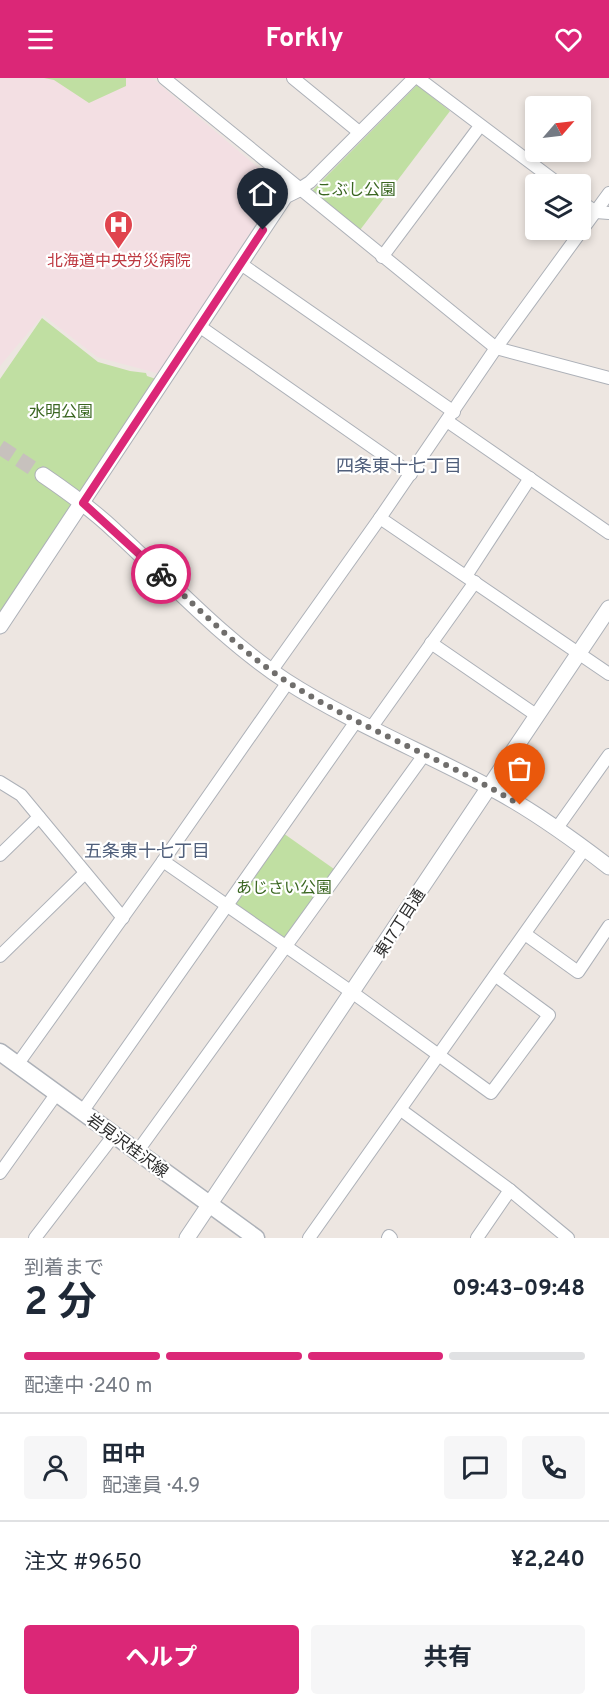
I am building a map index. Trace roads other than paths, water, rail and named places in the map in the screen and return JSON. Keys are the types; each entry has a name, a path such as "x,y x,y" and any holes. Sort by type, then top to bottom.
{"main road":[{"name":"岩見沢桂沢線","path":"0,1052 256,1238"}],"street":[{"path":"165,78 496,348 607,374"},
{"path":"293,78 359,132"},
{"path":"0,626 285,196 310,182 416,78 545,174"},
{"path":"382,257 480,126"},
{"path":"272,670 451,417 496,348 609,192"},
{"path":"591,209 596,212 609,213"},
{"path":"241,264 451,417 530,478 609,533"},
{"path":"199,326 411,474"},
{"path":"43,475 83,503 115,530 220,631 288,682 364,724 489,787 557,828 609,867"},
{"path":"82,1112 227,906 364,724 431,643 530,478"},
{"path":"380,518 609,674"},
{"name":"東17丁目通","path":"187,1238 579,652 606,617"},
{"path":"431,643 536,716"},
{"path":"17,1065 288,682"},
{"path":"137,1152 424,755"},
{"path":"557,828 609,755"},
{"path":"0,782 21,795 123,918"},
{"path":"0,855 39,817"},
{"path":"309,1238 585,848"},
{"path":"163,861 490,1093 549,1014 496,976"},
{"path":"0,956 85,873"},
{"path":"525,934 578,972 609,926"},
{"path":"0,1173 57,1093"},
{"path":"400,1110 510,1190 568,1238"},
{"path":"35,1238 114,1135"},
{"path":"477,1238 510,1190"}],"tunnel":[{"path":"0,447 43,475"}],"place":[{"name":"北海道中央労災病院","path":"119,250"}],"district":[{"name":"四条東十七丁目","path":"399,466"},
{"name":"五条東十七丁目","path":"147,851"}],"park label":[{"name":"こぶし公園","path":"356,189"},
{"name":"水明公園","path":"61,411"},
{"name":"あじさい公園","path":"284,887"}]}
